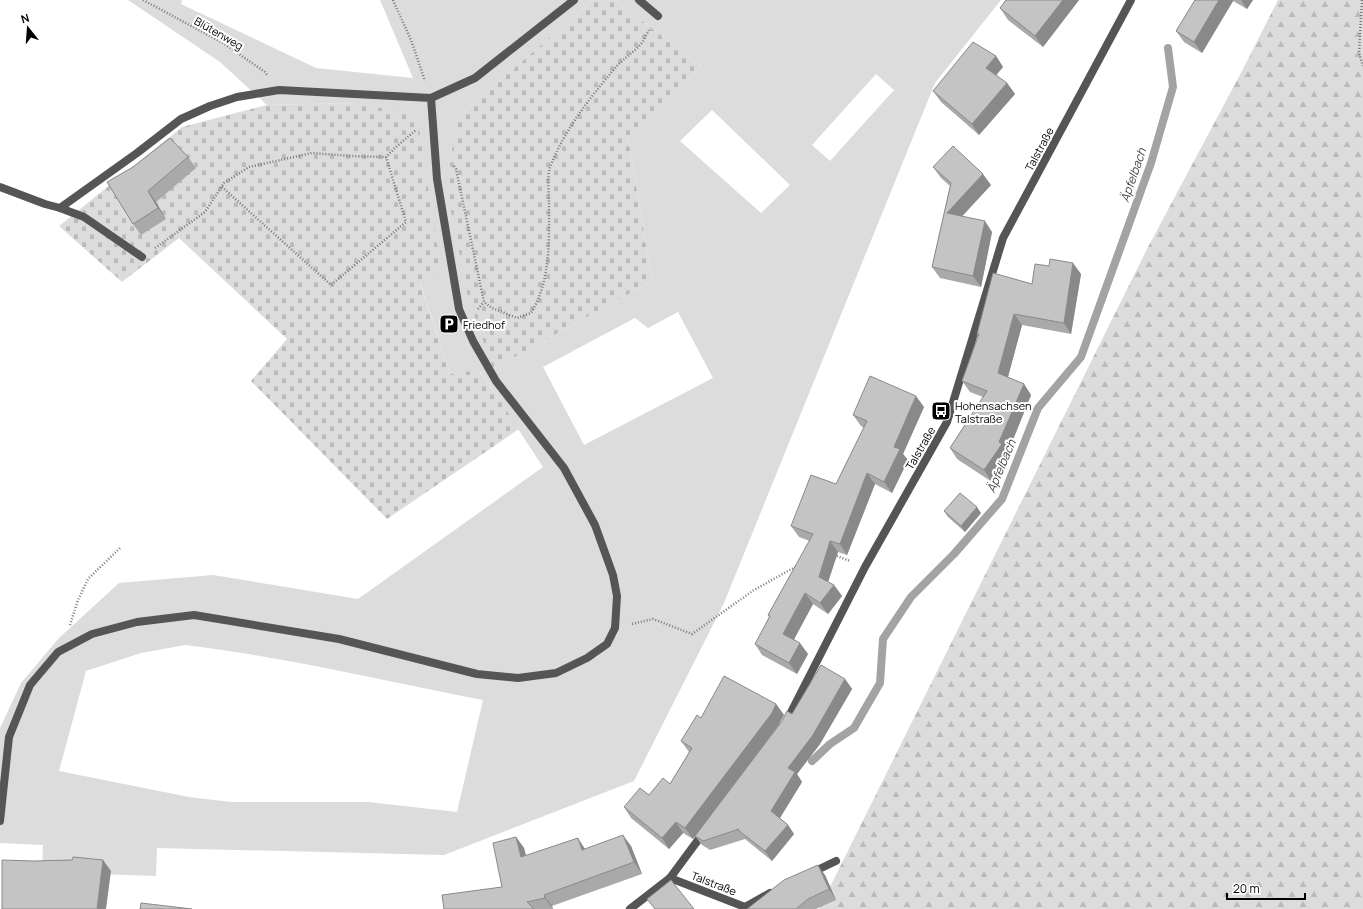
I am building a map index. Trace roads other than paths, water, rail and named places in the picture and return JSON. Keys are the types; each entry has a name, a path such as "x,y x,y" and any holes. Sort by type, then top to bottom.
{"street":[{"path":"60,208 137,153 181,119 210,106 237,97 279,90 431,98 475,78 574,0"},
{"path":"639,0 658,16"},
{"name":"Talstraße","path":"784,727 865,567 947,422 1003,238 1131,0"},
{"path":"0,821 9,737 30,685 58,652 92,634 130,624 194,615 339,639 477,674 518,678 556,673 587,658 607,644 615,628 617,596 613,575 595,526 564,468 496,381 473,341 459,309 437,179 431,98"},
{"path":"0,187 84,217 142,257"},
{"name":"Talstraße","path":"630,909 670,878 708,827"},
{"path":"800,878 836,862"},
{"name":"Talstraße","path":"670,878 745,906 779,888"}],"waterway":[{"name":"Äpfelbach","path":"812,761 830,744 854,728 880,683 883,639 911,597 954,554 1002,499 1038,408 1081,357 1151,163 1173,87 1168,48"}],"place":[{"name":"Friedhof","path":"449,324"},
{"name":"Hohensachsen Talstraße","path":"941,411"}]}
